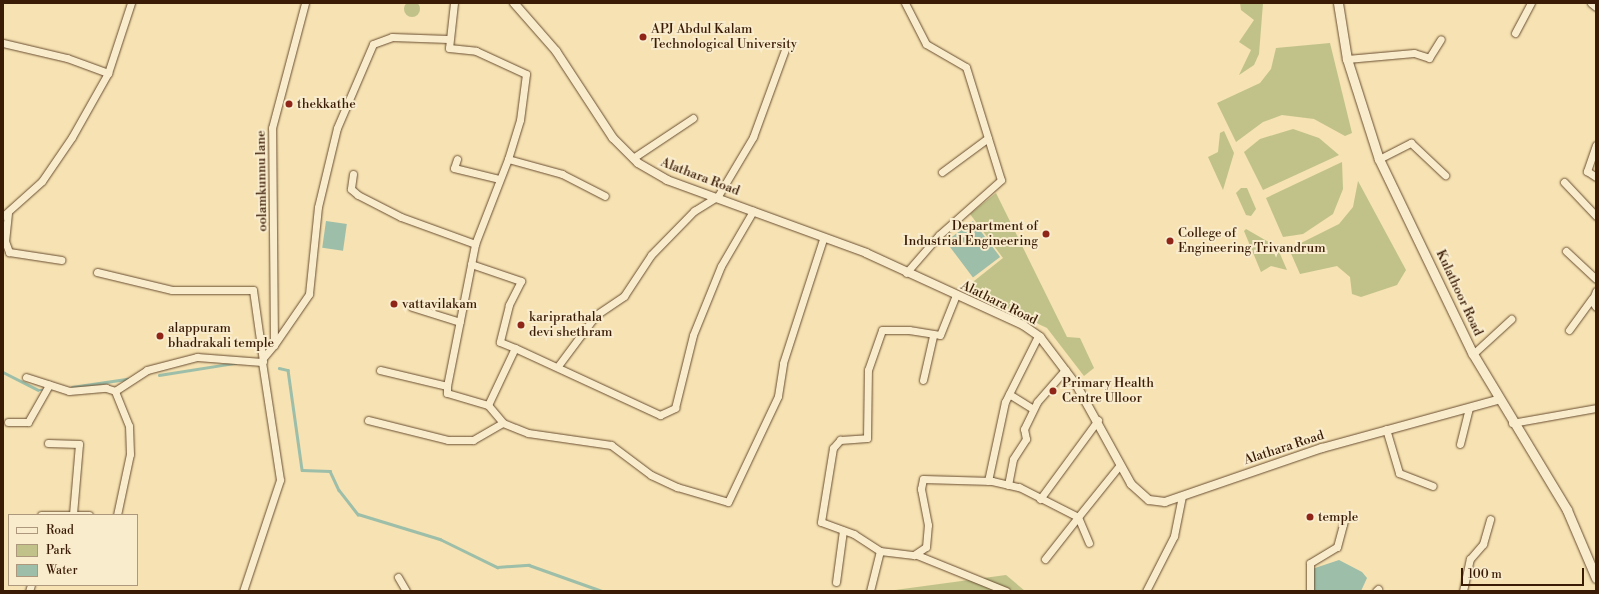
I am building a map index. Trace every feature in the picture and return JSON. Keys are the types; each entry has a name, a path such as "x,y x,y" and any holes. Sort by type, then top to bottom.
{"main road":[{"name":"Kulathoor Road","path":"1338,3 1347,59 1379,159 1472,354 1497,400 1567,510 1593,566 1596,578"}],"street":[{"path":"61,260 10,252 5,241 6,214 42,181 108,73 131,3"},
{"name":"oolamkunnu lane","path":"274,345 272,128 305,3"},
{"path":"454,3 448,40 449,48 476,51 526,74 520,120 508,159 475,244 446,386 447,393 488,405 503,423 528,433 611,445 652,474 677,487 728,502 747,469 778,396 783,363 823,239"},
{"name":"Alathara Road","path":"514,3 556,51 613,138 633,158 667,180 718,196 823,239 866,253 906,273 1023,325 1038,336 1066,370 1098,420 1119,466 1149,500 1165,502 1386,429 1497,400"},
{"path":"905,3 926,44 966,67 1001,180 939,235 906,273"},
{"path":"1515,33 1531,3"},
{"path":"1591,3 1596,7"},
{"path":"263,360 309,294 318,207 337,128 373,44 392,37 448,40"},
{"path":"1347,59 1414,53 1429,58 1441,39"},
{"path":"3,43 67,58 108,73"},
{"path":"558,366 596,315 624,296 651,255 694,211 718,196 753,137 786,47"},
{"path":"633,158 693,118"},
{"path":"942,172 988,138"},
{"path":"1379,159 1411,143 1445,174"},
{"path":"1596,145 1587,171 1596,177"},
{"path":"457,159 454,168 499,179"},
{"path":"508,159 562,174 605,196"},
{"path":"353,174 351,189 358,195 401,217 475,244"},
{"path":"1564,182 1596,216"},
{"path":"471,264 520,281 509,305 500,342 558,366 660,416 675,408 693,335 721,266 753,211"},
{"path":"1566,251 1596,279"},
{"path":"97,272 172,290 253,290 280,480 243,591"},
{"path":"956,295 944,330 940,336 890,328 881,333 868,370 867,438 838,440 833,448 821,522 843,530 880,551 917,555 1006,591"},
{"path":"1594,295 1596,307"},
{"path":"1569,330 1594,295"},
{"path":"412,307 460,322"},
{"path":"1472,354 1510,319"},
{"path":"923,380 933,336"},
{"path":"988,481 1009,394 1038,336"},
{"path":"488,405 515,348"},
{"path":"115,391 147,370 197,357 263,360"},
{"path":"380,370 446,386"},
{"path":"1008,485 1013,459 1026,440 1024,429 1034,409 1066,370"},
{"path":"26,377 69,391 106,388 115,391 129,426 130,454 117,514"},
{"path":"8,422 28,422 49,385"},
{"path":"1009,394 1034,409"},
{"path":"1460,444 1469,407"},
{"path":"1512,423 1596,408"},
{"path":"368,420 448,440 473,440 503,423"},
{"path":"1040,499 1098,420"},
{"path":"1386,429 1399,473 1433,486"},
{"path":"48,443 79,444 73,514"},
{"path":"1045,559 1119,466"},
{"path":"917,555 928,542 923,479 988,481 1008,485 1078,517 1089,543"},
{"path":"1146,591 1174,536 1182,496"},
{"path":"1463,591 1470,559 1483,544 1490,519"},
{"path":"1310,591 1310,563 1337,547 1344,521"},
{"path":"836,582 843,530"},
{"path":"870,591 875,558 880,551"},
{"path":"398,578 406,591"}],"green space":[{"path":"412,1 418,3 420,9 418,15 412,17 406,15 404,9 406,3"},
{"path":"1240,3 1263,3 1259,54 1254,65 1239,75 1251,50 1239,42 1254,20 1241,10"},
{"path":"1330,43 1352,133 1345,136 1314,119 1282,115 1263,122 1236,142 1217,103 1260,83 1271,69 1276,48"},
{"path":"1293,129 1319,138 1339,155 1263,190 1244,152 1260,139"},
{"path":"1224,131 1234,153 1223,190 1208,157 1218,152 1220,133"},
{"path":"1342,162 1343,189 1333,214 1303,234 1283,237 1266,198"},
{"path":"1358,181 1406,270 1397,285 1361,297 1352,294 1350,277 1337,266 1300,274 1289,249 1339,224 1353,207"},
{"path":"1241,188 1247,188 1256,209 1251,216 1246,215 1236,193"},
{"path":"996,193 1067,337 1080,338 1094,368 1084,376 1047,328 964,289 1003,258 970,214"},
{"path":"1246,229 1277,247 1287,270 1271,266 1261,272 1244,231"},
{"path":"1006,575 1025,591 895,591 895,590"}],"water":[{"path":"326,221 347,224 343,251 322,248"},
{"path":"973,221 1000,257 973,277 946,241"},
{"path":"1339,560 1362,572 1367,578 1361,591 1312,591 1312,569"}],"waterway":[{"path":"159,375 235,363"},
{"path":"279,368 288,370 302,470 330,471 339,490 358,514 440,539 497,567 529,565 602,591"},
{"path":"3,372 38,390 44,390"},
{"path":"72,387 127,379"}],"place":[{"name":"APJ Abdul Kalam Technological University","path":"643,37"},
{"name":"thekkathe","path":"289,104"},
{"name":"Department of Industrial Engineering","path":"1046,234"},
{"name":"College of Engineering Trivandrum","path":"1170,241"},
{"name":"vattavilakam","path":"394,304"},
{"name":"kariprathala devi shethram","path":"521,325"},
{"name":"alappuram bhadrakali temple","path":"160,336"},
{"name":"Primary Health Centre Ulloor","path":"1053,391"},
{"name":"temple","path":"1310,517"}]}
